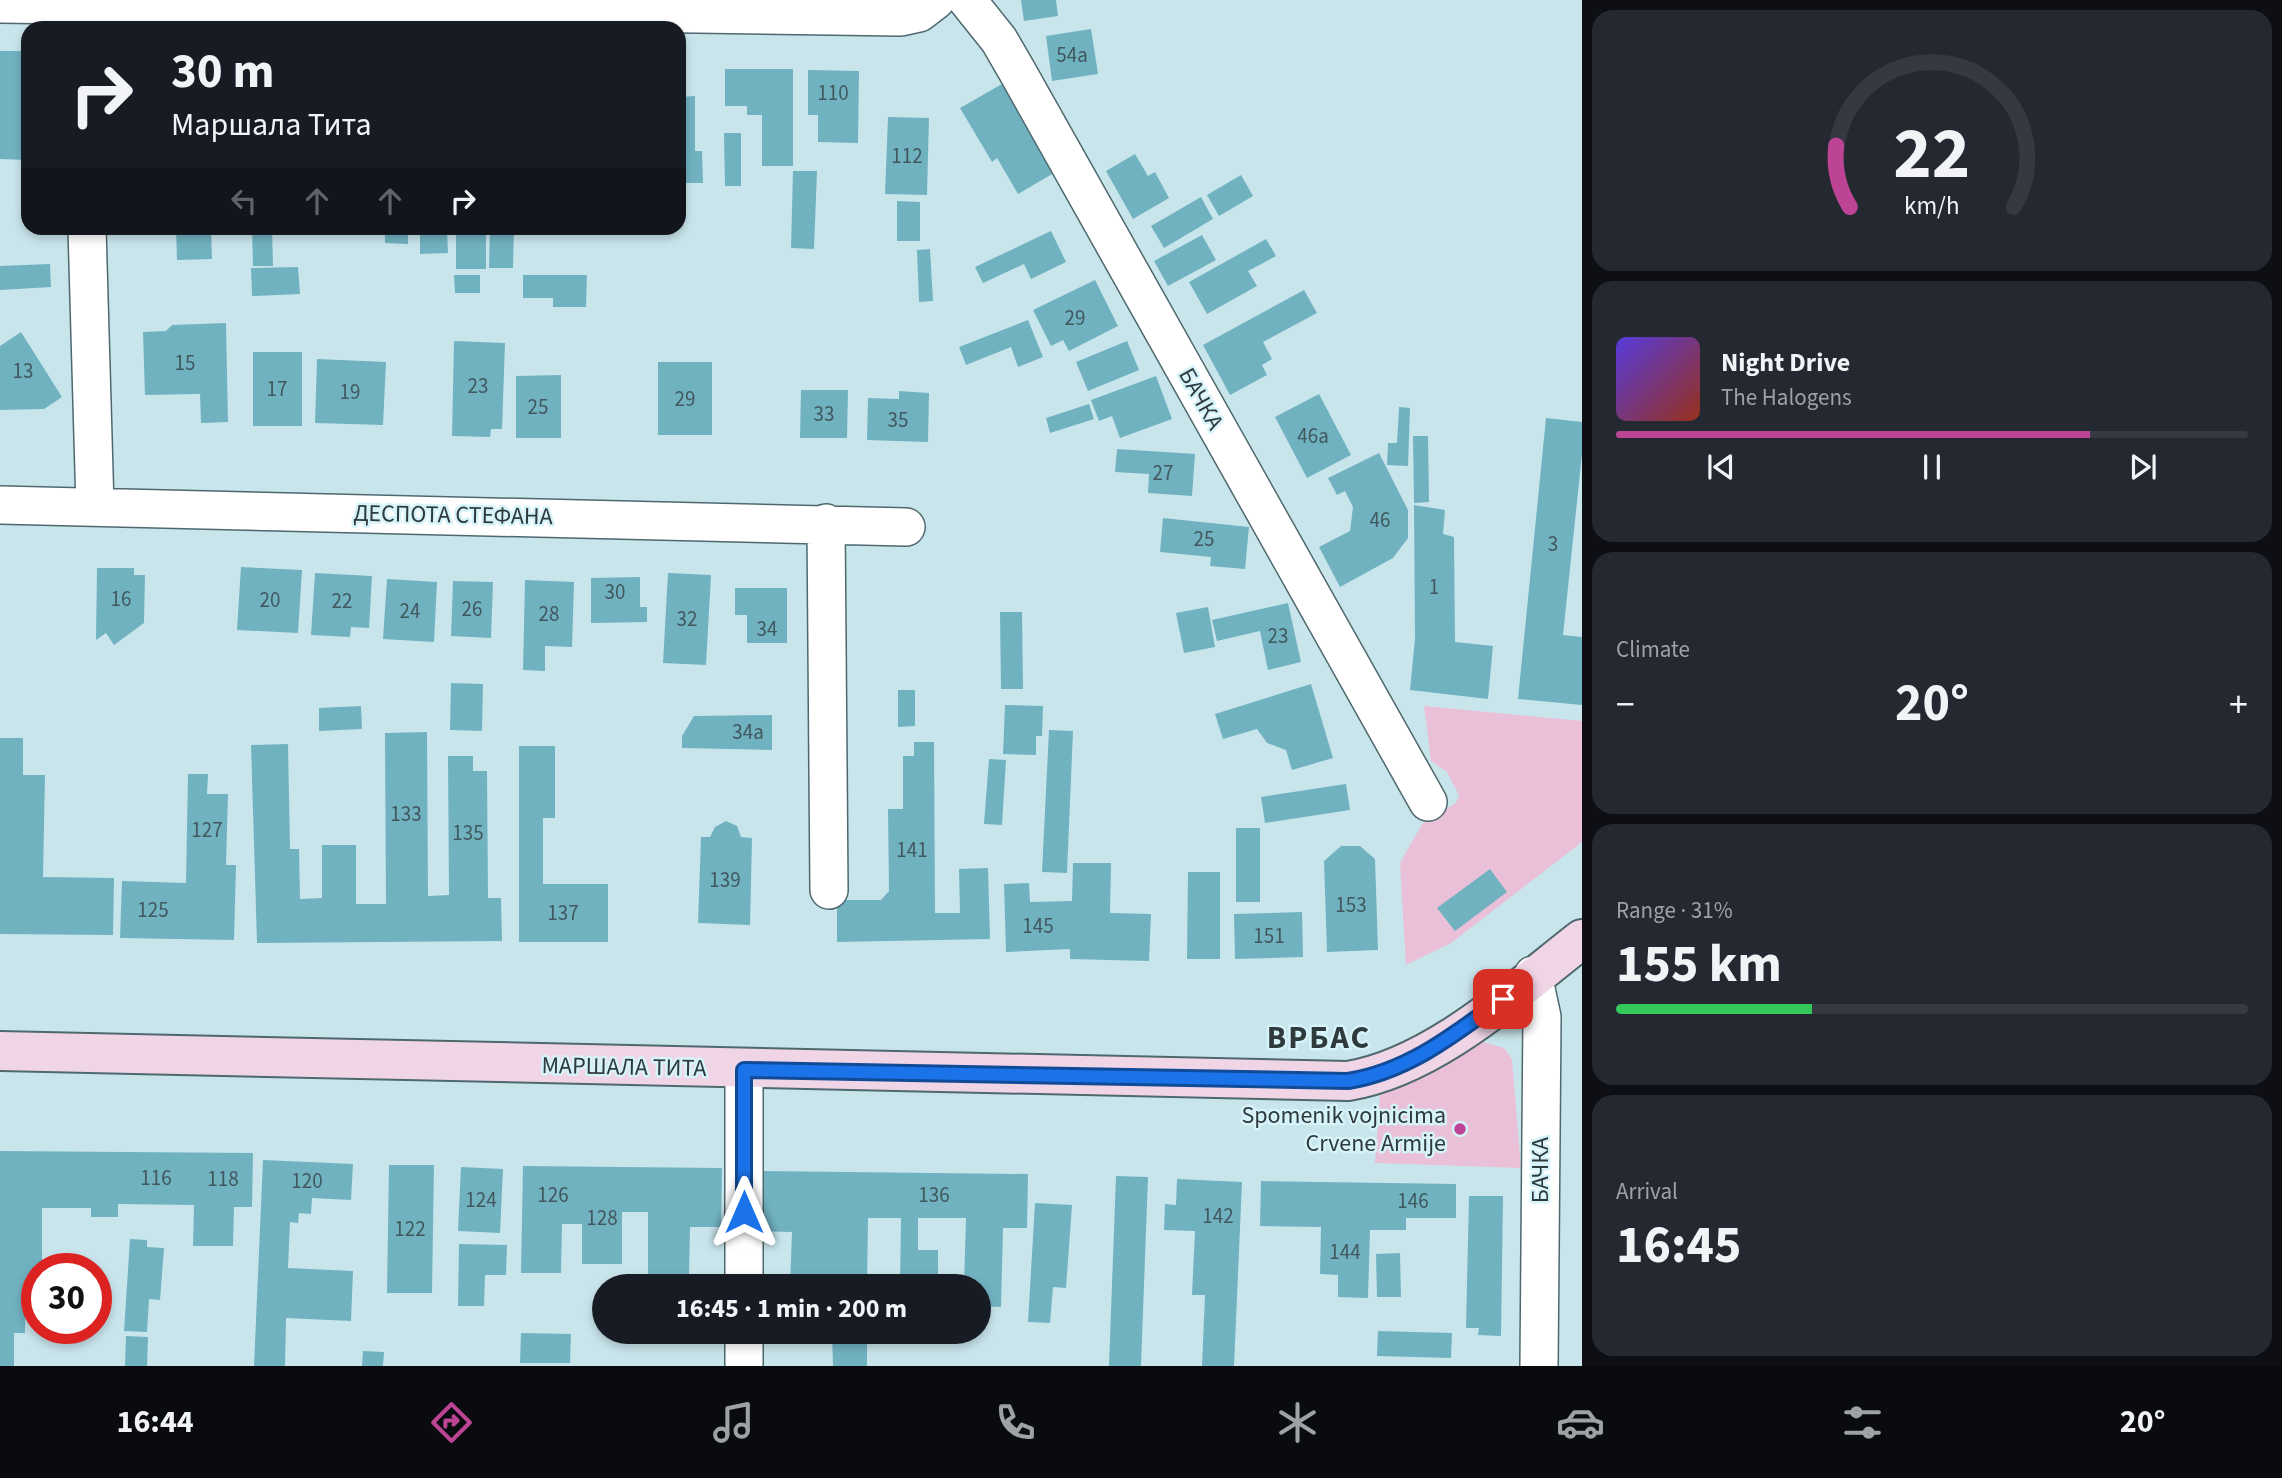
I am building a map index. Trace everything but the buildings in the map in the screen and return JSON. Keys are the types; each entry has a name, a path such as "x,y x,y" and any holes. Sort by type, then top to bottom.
{"street":[{"path":"0,4 82,17 901,17 919,13 936,0"},
{"name":"БАЧКА","path":"967,0 999,40 1017,71 1428,802"},
{"path":"87,235 95,507"},
{"name":"ДЕСПОТА СТЕФАНА","path":"0,505 906,527"},
{"path":"826,523 830,890"},
{"name":"МАРШАЛА ТИТА","path":"0,1051 744,1070 1348,1081 1398,1067 1433,1049 1582,939"},
{"name":"БАЧКА","path":"1534,975 1542,1017 1539,1366"},
{"path":"744,1070 744,1274"},
{"path":"744,1344 744,1366"}],"shaded area":[{"path":"1424,706 1582,721 1582,842 1451,943 1406,965 1400,863 1422,824 1456,803 1459,795 1447,772 1431,761"},
{"path":"1479,1041 1504,1048 1512,1059 1521,1168 1375,1163 1380,1095 1421,1079 1464,1046"}],"place":[{"name":"Spomenik vojnicima Crvene Armije","path":"1460,1129"}],"district":[{"name":"ВРБАС","path":"1319,1038"}],"route":[{"path":"744,1212 744,1070 1348,1081 1398,1067 1433,1049 1503,999"}]}
